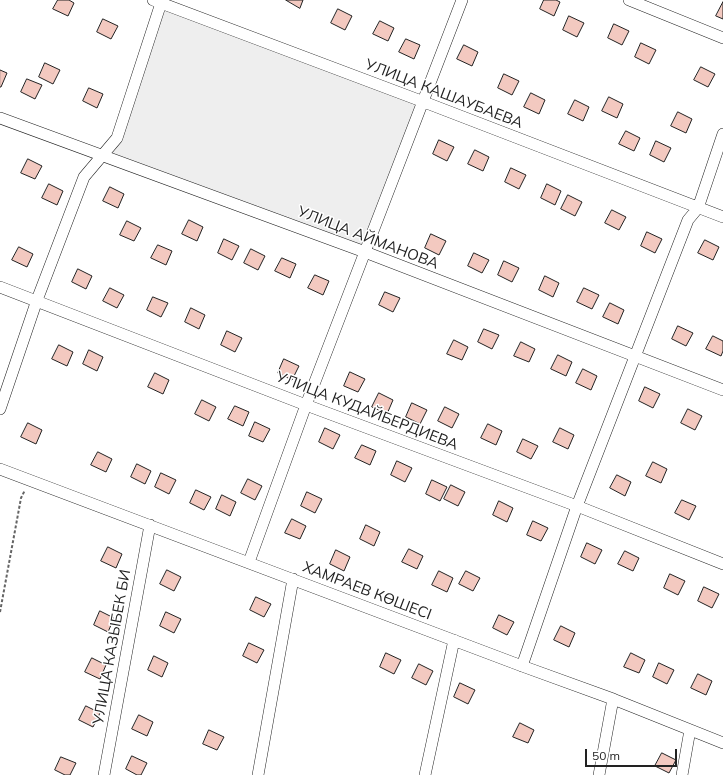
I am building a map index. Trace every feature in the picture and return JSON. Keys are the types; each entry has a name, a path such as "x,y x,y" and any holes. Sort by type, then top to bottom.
{"street":[{"path":"249,562 306,405 424,102 462,0"},
{"path":"629,0 723,38"},
{"path":"0,409 37,300 84,177 117,138 158,1"},
{"name":"УЛИЦА КАШАУБАЕВА","path":"158,1 723,217"},
{"name":"УЛИЦА АЙМАНОВА","path":"0,118 365,252 723,390"},
{"path":"522,666 577,506 688,220 698,208 723,134"},
{"name":"УЛИЦА КУДАЙБЕРДИЕВА","path":"0,287 306,405 577,506 723,564"},
{"name":"ХАМРАЕВ КӨШЕСІ","path":"0,469 613,699 723,743"},
{"name":"УЛИЦА КАЗЫБЕК БИ","path":"104,775 150,525"},
{"path":"258,775 294,579"},
{"path":"425,775 454,640"},
{"path":"599,775 613,699"},
{"path":"682,775 690,730"}],"path":[{"path":"0,612 21,498 29,480"}],"shaded area":[{"path":"160,3 424,102 365,252 103,155 117,138"}],"building":[{"path":"58,0 69,0 74,3 68,16 53,9"},
{"path":"286,0 303,0 300,8"},
{"path":"544,0 556,0 560,2 554,16 540,9"},
{"path":"723,2 723,19 716,16"},
{"path":"338,9 352,16 345,30 331,23"},
{"path":"569,16 584,23 577,37 563,30"},
{"path":"103,19 118,26 111,39 97,32"},
{"path":"380,21 394,28 388,41 373,34"},
{"path":"614,24 629,31 622,45 608,38"},
{"path":"406,39 420,45 414,59 399,52"},
{"path":"641,43 656,50 649,64 635,57"},
{"path":"464,45 478,52 472,66 457,59"},
{"path":"45,63 60,70 53,84 39,77"},
{"path":"701,67 715,74 708,87 694,80"},
{"path":"0,70 7,73 1,87 0,87"},
{"path":"504,74 519,81 512,95 498,88"},
{"path":"27,79 42,85 35,99 21,92"},
{"path":"89,88 103,94 97,108 83,101"},
{"path":"531,93 545,100 539,114 524,107"},
{"path":"609,97 623,104 617,118 602,111"},
{"path":"575,100 589,107 583,121 568,114"},
{"path":"678,112 692,119 686,133 671,126"},
{"path":"626,131 640,138 634,151 619,144"},
{"path":"439,140 454,147 447,161 433,154"},
{"path":"656,141 671,148 664,162 650,155"},
{"path":"475,150 489,157 483,171 468,164"},
{"path":"28,159 42,166 35,179 21,173"},
{"path":"511,168 526,175 519,189 505,182"},
{"path":"49,184 63,191 57,205 42,198"},
{"path":"547,184 561,191 555,205 541,198"},
{"path":"110,187 124,194 118,208 103,201"},
{"path":"568,195 582,202 575,216 561,209"},
{"path":"612,210 626,217 619,230 605,223"},
{"path":"189,220 203,227 197,241 182,234"},
{"path":"127,221 141,228 134,241 120,235"},
{"path":"647,232 662,239 655,253 641,246"},
{"path":"431,234 446,241 439,255 425,248"},
{"path":"224,239 239,246 232,260 218,253"},
{"path":"705,240 719,247 713,260 698,253"},
{"path":"158,245 172,251 166,265 151,258"},
{"path":"19,247 33,254 27,267 12,260"},
{"path":"251,249 265,256 258,270 244,263"},
{"path":"474,253 489,260 482,273 468,266"},
{"path":"282,258 296,264 290,278 275,271"},
{"path":"504,261 519,268 512,282 498,275"},
{"path":"78,269 92,276 86,289 72,282"},
{"path":"315,275 329,281 323,295 308,288"},
{"path":"545,276 559,283 553,297 539,290"},
{"path":"110,288 124,295 117,308 103,301"},
{"path":"584,288 599,295 592,309 577,302"},
{"path":"385,292 400,298 393,312 379,305"},
{"path":"153,297 168,303 161,317 147,310"},
{"path":"610,303 624,310 618,324 603,317"},
{"path":"191,308 205,315 199,329 185,322"},
{"path":"678,326 693,333 686,346 672,339"},
{"path":"484,329 499,335 492,349 478,342"},
{"path":"227,331 242,338 235,352 221,345"},
{"path":"713,336 723,341 723,351 721,356 706,349"},
{"path":"454,340 468,347 462,360 447,354"},
{"path":"521,342 535,349 529,362 514,356"},
{"path":"59,345 73,352 67,366 52,359"},
{"path":"89,350 103,357 97,371 83,364"},
{"path":"558,355 572,362 566,376 551,369"},
{"path":"284,359 299,366 292,380 278,373"},
{"path":"583,369 597,376 591,390 576,383"},
{"path":"350,372 365,379 358,392 344,386"},
{"path":"155,373 169,380 163,394 148,387"},
{"path":"645,387 660,394 653,408 639,401"},
{"path":"379,393 393,400 387,414 372,407"},
{"path":"202,400 216,407 209,421 195,414"},
{"path":"412,403 427,410 420,424 406,417"},
{"path":"235,406 249,412 243,426 228,419"},
{"path":"445,407 459,414 452,428 438,421"},
{"path":"688,409 702,416 695,430 681,423"},
{"path":"255,422 270,429 263,442 249,436"},
{"path":"28,423 42,430 36,444 21,437"},
{"path":"488,424 502,431 496,445 481,438"},
{"path":"325,428 340,435 333,449 319,442"},
{"path":"560,428 574,435 568,449 553,442"},
{"path":"523,439 538,446 531,459 517,452"},
{"path":"362,445 376,451 370,465 355,458"},
{"path":"98,452 112,459 106,472 91,465"},
{"path":"397,461 412,468 405,482 391,475"},
{"path":"653,462 667,469 661,483 646,476"},
{"path":"137,464 151,471 145,484 131,477"},
{"path":"161,473 176,480 169,494 155,487"},
{"path":"617,475 631,482 625,496 610,488"},
{"path":"248,479 262,486 255,500 241,493"},
{"path":"432,480 447,487 440,501 426,494"},
{"path":"451,485 465,492 458,506 444,499"},
{"path":"196,490 211,497 204,510 190,503"},
{"path":"307,492 322,499 315,513 301,506"},
{"path":"222,495 236,502 230,516 216,509"},
{"path":"682,500 696,506 689,520 675,513"},
{"path":"499,501 513,508 507,522 493,515"},
{"path":"292,519 306,526 300,539 285,533"},
{"path":"533,521 548,528 541,541 527,535"},
{"path":"366,525 380,532 374,546 360,539"},
{"path":"587,543 602,550 595,564 581,557"},
{"path":"108,547 122,554 116,568 101,561"},
{"path":"409,549 423,556 417,569 402,562"},
{"path":"336,550 350,557 344,571 330,564"},
{"path":"625,551 639,558 633,571 618,564"},
{"path":"167,570 181,577 174,591 160,584"},
{"path":"439,571 453,578 447,592 432,585"},
{"path":"466,571 480,578 473,591 459,584"},
{"path":"670,574 685,581 678,595 664,588"},
{"path":"704,587 719,594 712,608 698,601"},
{"path":"256,597 271,604 264,617 250,610"},
{"path":"100,611 114,618 108,632 94,625"},
{"path":"166,612 181,619 174,633 160,626"},
{"path":"499,615 514,622 507,635 493,628"},
{"path":"561,626 575,633 569,647 554,640"},
{"path":"249,643 264,650 257,663 243,656"},
{"path":"386,653 401,660 394,674 380,667"},
{"path":"631,653 645,660 639,673 624,667"},
{"path":"154,656 168,663 162,677 148,670"},
{"path":"92,658 106,665 100,679 85,672"},
{"path":"659,663 674,670 667,684 653,677"},
{"path":"419,664 433,671 426,685 412,678"},
{"path":"698,674 712,681 706,695 691,688"},
{"path":"460,683 475,690 468,704 454,697"},
{"path":"86,706 100,713 93,727 79,720"},
{"path":"139,715 153,722 147,736 132,729"},
{"path":"520,723 534,730 528,743 513,737"},
{"path":"209,730 224,737 217,750 203,744"},
{"path":"662,753 676,760 669,773 655,766"},
{"path":"132,756 147,763 141,775 137,775 126,769"},
{"path":"61,757 76,763 70,775 65,775 55,770"}]}
